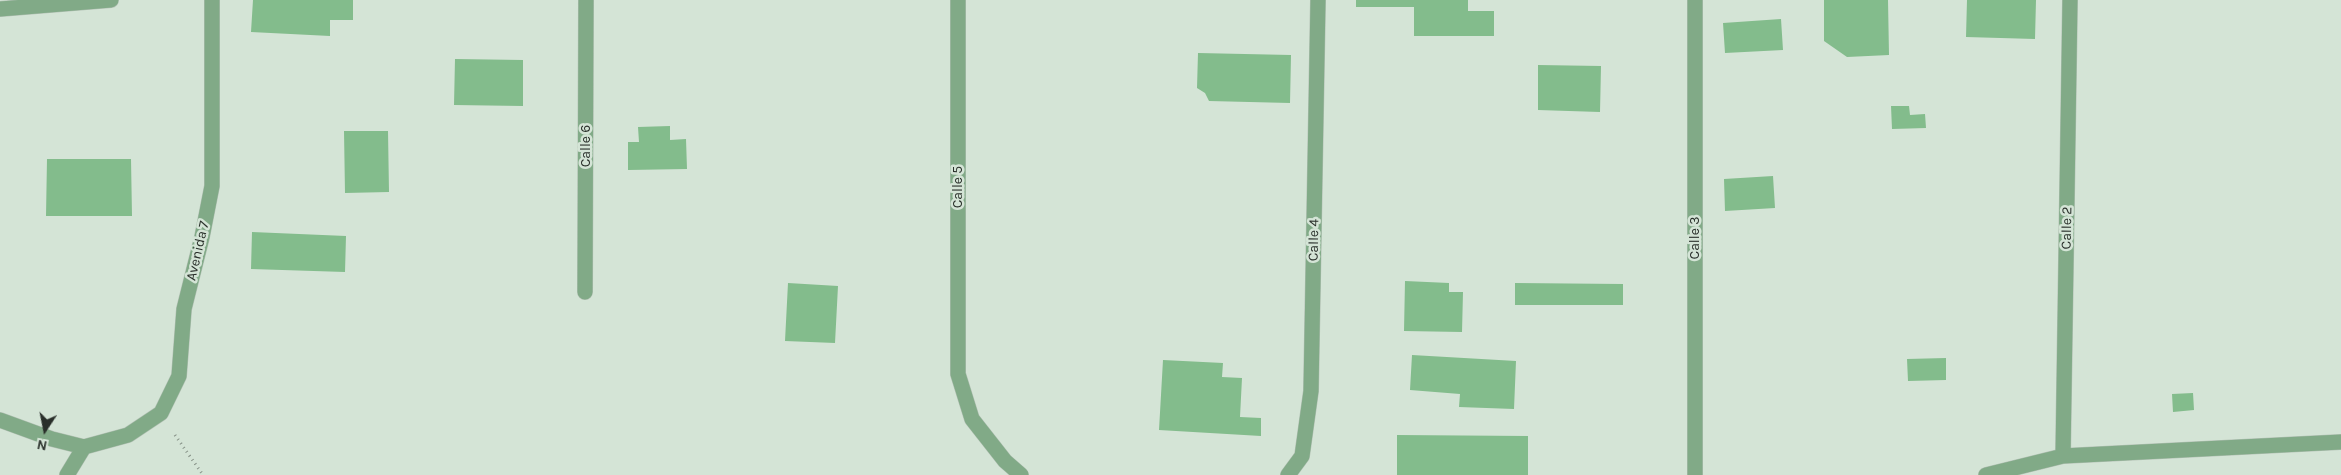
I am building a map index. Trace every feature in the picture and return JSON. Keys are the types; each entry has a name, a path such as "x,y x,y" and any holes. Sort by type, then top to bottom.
{"street":[{"path":"0,9 111,0"},
{"name":"Avenida 7","path":"161,413 179,376 184,309 202,237 212,186 212,0"},
{"name":"Calle 6","path":"585,292 586,0"},
{"name":"Calle 5","path":"958,0 958,374 972,419 1005,461 1021,475"},
{"name":"Calle 4","path":"1288,475 1302,456 1311,391 1318,0"},
{"name":"Calle 3","path":"1695,0 1695,475"},
{"name":"Calle 2","path":"2063,456 2070,0"},
{"path":"0,420 52,439 84,447 128,435 161,413"},
{"path":"1986,475 2063,456 2341,442"},
{"path":"66,475 84,447"}],"path":[{"path":"161,413 203,475"}],"building":[{"path":"253,0 353,0 353,20 330,20 330,36 251,32"},
{"path":"1356,0 1468,0 1468,11 1494,11 1494,36 1414,36 1414,7 1356,7"},
{"path":"1824,0 1888,0 1889,55 1847,57 1824,41"},
{"path":"1967,0 2036,0 2035,39 1966,37"},
{"path":"1781,19 1783,50 1725,53 1723,23"},
{"path":"1198,53 1291,55 1290,103 1209,101 1205,93 1197,88"},
{"path":"455,59 523,60 523,106 454,105"},
{"path":"1538,65 1601,66 1600,112 1538,110"},
{"path":"1891,106 1909,106 1910,115 1925,114 1926,128 1892,129"},
{"path":"670,126 670,140 686,139 687,169 628,170 628,142 639,142 638,127"},
{"path":"344,131 388,131 389,192 345,193"},
{"path":"47,159 131,159 132,216 46,216"},
{"path":"1773,176 1775,208 1725,211 1724,179"},
{"path":"252,232 346,236 345,272 251,269"},
{"path":"1405,281 1449,283 1449,292 1463,292 1462,332 1404,331"},
{"path":"788,283 838,286 835,343 785,341"},
{"path":"1515,283 1623,284 1623,305 1515,305"},
{"path":"1412,355 1516,361 1514,409 1459,407 1460,394 1410,390"},
{"path":"1946,358 1946,380 1908,381 1907,359"},
{"path":"1163,360 1223,363 1222,377 1242,378 1240,417 1261,418 1261,436 1159,430"},
{"path":"2193,393 2194,410 2173,412 2172,394"},
{"path":"1397,435 1528,436 1528,475 1397,475"}]}
